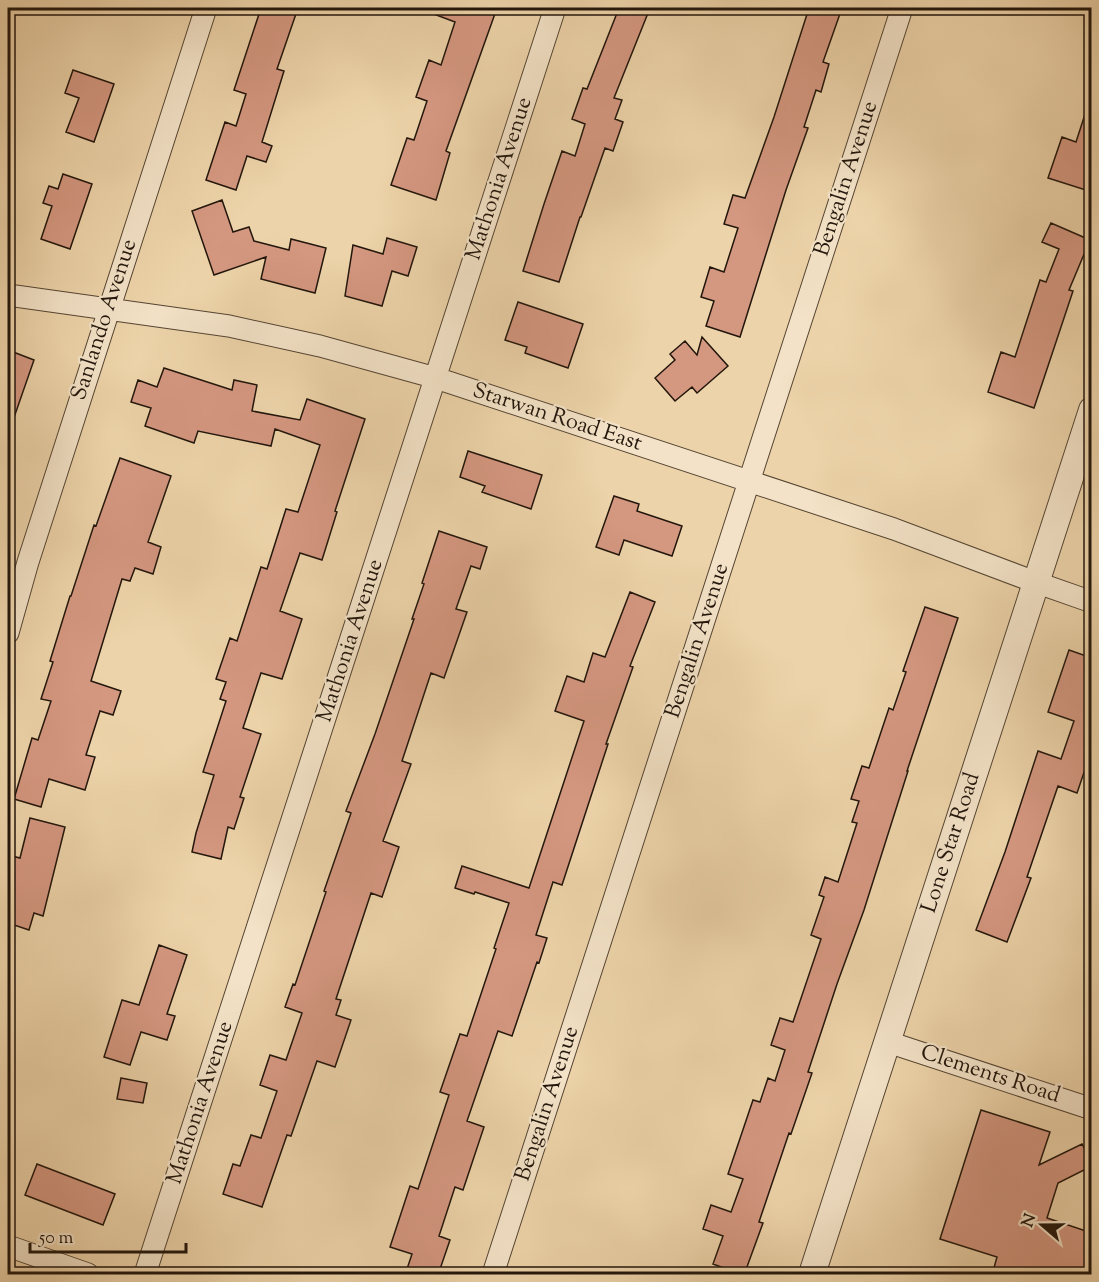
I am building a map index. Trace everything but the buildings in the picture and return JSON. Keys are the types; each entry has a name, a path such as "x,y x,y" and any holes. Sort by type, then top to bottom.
{"street":[{"name":"Sanlando Avenue","path":"8,633 27,562 206,8"},
{"name":"Mathonia Avenue","path":"146,1275 555,8"},
{"name":"Bengalin Avenue","path":"493,1275 902,8"},
{"name":"Starwan Road East","path":"8,295 229,326 320,346 436,378 894,529 1092,602"},
{"name":"Lone Star Road","path":"812,1275 1035,582 1087,442 1092,410"},
{"name":"Clements Road","path":"888,1042 1092,1109"},
{"path":"8,1246 88,1275"}]}
